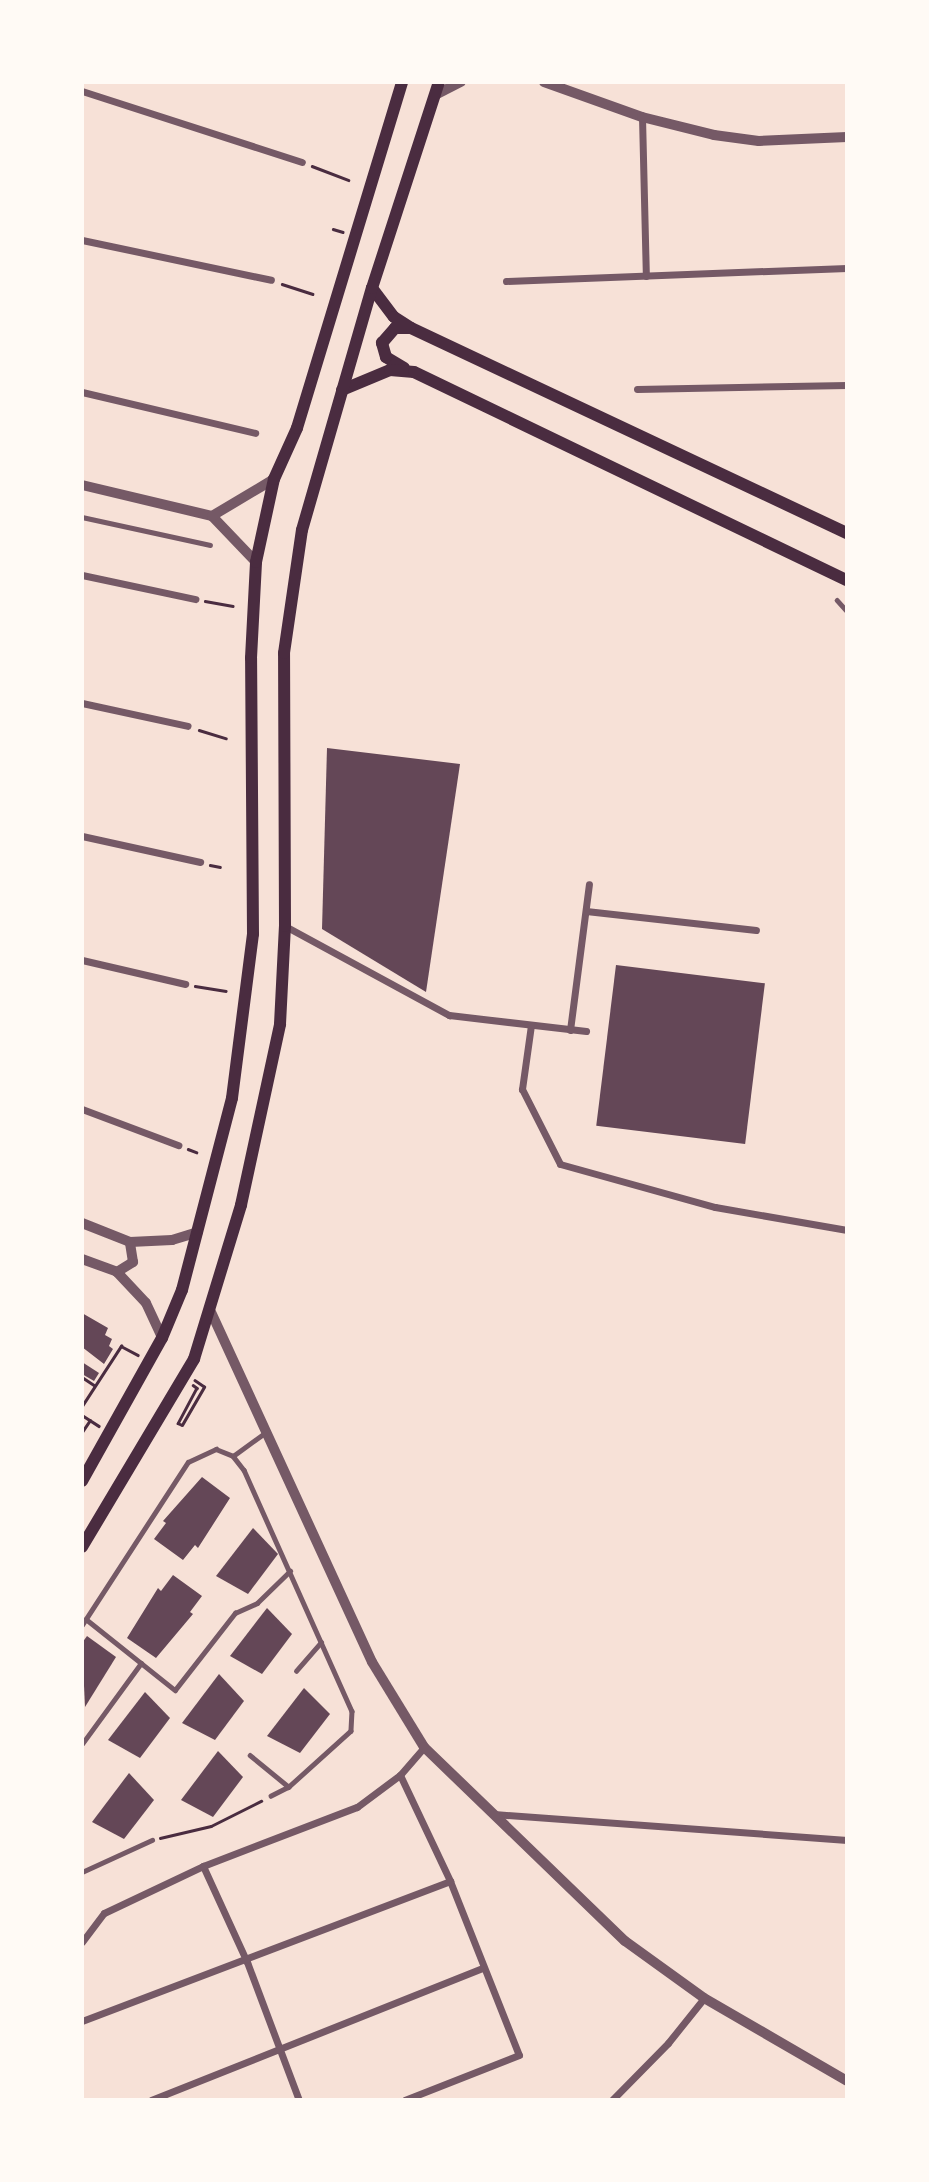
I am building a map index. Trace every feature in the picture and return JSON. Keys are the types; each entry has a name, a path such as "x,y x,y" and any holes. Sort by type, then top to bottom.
{"main road":[{"path":"82,1481 162,1338 198,1231 232,1098 253,934 251,658 257,562 274,479 297,428 402,82"},
{"path":"82,1547 186,1375 211,1312 265,1104 279,1024 285,926 284,653 302,530 372,288 437,89"},
{"path":"372,288 394,317 411,328 847,533"},
{"path":"411,328 387,332 382,343 386,357 847,580"},
{"path":"342,390 390,370 414,372"},
{"path":"82,1521 94,1528"}],"street":[{"path":"437,89 461,82"},
{"path":"544,82 642,117 759,141 847,137"},
{"path":"82,91 302,162"},
{"path":"642,117 646,276"},
{"path":"82,240 271,280"},
{"path":"506,281 847,268"},
{"path":"637,389 847,385"},
{"path":"82,392 255,433"},
{"path":"212,516 274,479"},
{"path":"82,485 212,516 257,562"},
{"path":"82,575 195,599"},
{"path":"82,703 188,726"},
{"path":"82,836 200,862"},
{"path":"570,1030 589,884"},
{"path":"586,911 756,930"},
{"path":"285,926 449,1015 586,1031"},
{"path":"82,960 185,984"},
{"path":"531,1026 522,1089 560,1164 715,1207 847,1230"},
{"path":"82,1109 178,1145"},
{"path":"82,1223 130,1242 172,1240 198,1231"},
{"path":"117,1272 133,1262 130,1242"},
{"path":"82,1259 117,1272 146,1303 162,1338"},
{"path":"211,1312 263,1434 372,1662 425,1747 490,1814 625,1941 704,1998 847,2081"},
{"path":"82,1941 104,1913 203,1866 346,1812 400,1775 425,1747"},
{"path":"400,1775 450,1881 482,1968 519,2055 405,2100"},
{"path":"490,1814 847,1840"},
{"path":"203,1866 247,1962 299,2100"},
{"path":"82,2021 247,1962 450,1881"},
{"path":"151,2100 482,1968"},
{"path":"612,2100 668,2043 704,1998"}],"lane":[{"path":"82,517 210,545"},
{"path":"836,600 847,611"},
{"path":"233,1456 263,1434"},
{"path":"82,1625 188,1462 216,1449 233,1456 244,1470 352,1711 351,1731 289,1787 271,1796"},
{"path":"86,1619 175,1690 235,1613 257,1603 290,1571"},
{"path":"296,1671 321,1642"},
{"path":"82,1744 141,1663"},
{"path":"250,1755 289,1787"},
{"path":"82,1872 152,1840"}],"path":[{"path":"302,162 348,180"},
{"path":"271,280 312,294"},
{"path":"195,599 233,606"},
{"path":"188,726 226,738"},
{"path":"185,984 226,991"},
{"path":"82,1406 121,1346"},
{"path":"186,1375 204,1387 182,1425 178,1423 197,1388"},
{"path":"82,1377 95,1386"},
{"path":"82,1415 90,1420 82,1432"},
{"path":"152,1840 211,1826 271,1796"}],"building":[{"path":"327,748 460,764 426,992 322,929"},
{"path":"616,965 765,983 745,1144 596,1126"},
{"path":"82,1313 108,1328 105,1335 112,1339 109,1346 113,1349 104,1364 82,1347"},
{"path":"82,1362 99,1373 94,1381 82,1374"},
{"path":"202,1477 230,1498 198,1548 195,1545 183,1560 154,1539 166,1523 163,1521"},
{"path":"253,1528 278,1554 248,1594 216,1576"},
{"path":"173,1575 202,1596 190,1612 193,1614 156,1658 127,1638 158,1588 161,1591"},
{"path":"267,1608 292,1634 262,1674 230,1656"},
{"path":"87,1636 116,1657 85,1707 82,1643"},
{"path":"219,1674 244,1701 215,1740 182,1723"},
{"path":"304,1688 330,1714 300,1753 267,1736"},
{"path":"145,1692 170,1718 140,1758 108,1740"},
{"path":"218,1751 243,1777 213,1817 181,1800"},
{"path":"129,1773 154,1800 124,1839 92,1822"}]}
